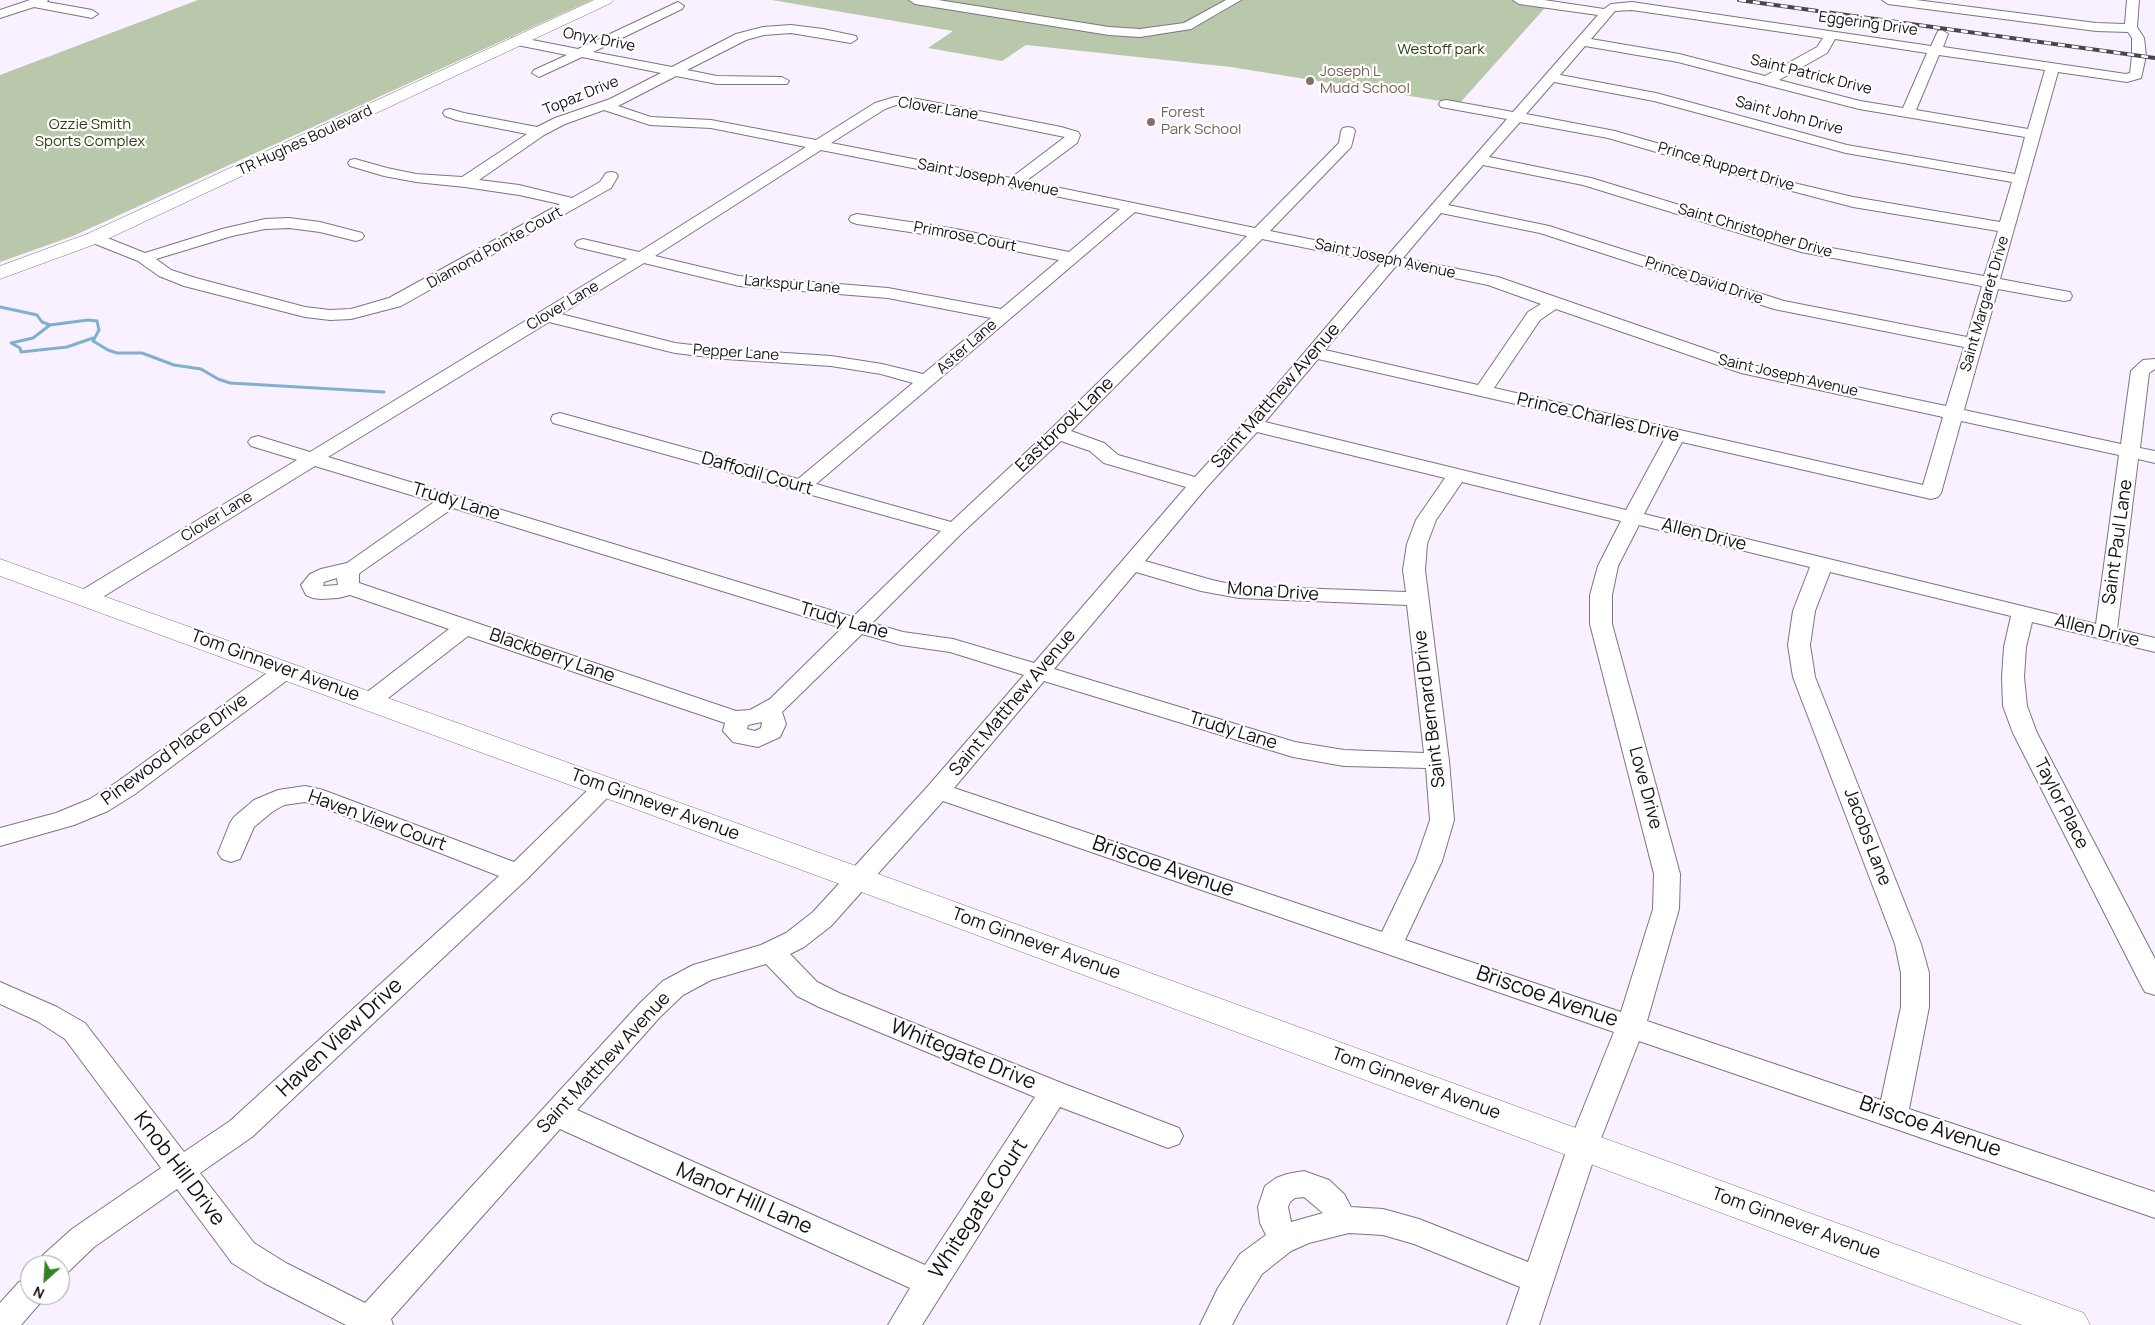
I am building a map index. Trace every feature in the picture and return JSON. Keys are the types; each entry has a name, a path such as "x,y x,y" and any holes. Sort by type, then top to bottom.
{"main road":[{"name":"TR Hughes Boulevard","path":"0,272 94,238 606,0"},
{"name":"Tom Ginnever Avenue","path":"0,567 859,879 2070,1325"}],"street":[{"path":"914,0 1117,32 1153,32 1187,26 1235,0"},
{"path":"1519,0 1606,13"},
{"path":"1888,0 2096,27 2132,28"},
{"path":"2133,0 2130,18 2140,46 2138,65 2155,67"},
{"path":"0,14 37,2 92,14"},
{"path":"539,73 678,6"},
{"name":"Eggering Drive","path":"1606,13 1615,7 1632,6 2127,78 2136,75 2138,65"},
{"path":"1949,22 1960,9"},
{"name":"Saint Matthew Avenue","path":"370,1324 556,1114 650,1010 673,988 703,972 771,952 795,940 822,919 938,791 1199,484 1253,425 1392,260 1606,13"},
{"name":"Topaz Drive","path":"466,182 539,132 560,121 605,106 741,37 763,31 786,29 808,30 850,39"},
{"path":"1907,114 1942,34"},
{"path":"1767,81 1822,50 1831,36"},
{"name":"Onyx Drive","path":"517,41 726,80 782,81"},
{"name":"Saint Patrick Drive","path":"1581,41 1679,58 1859,105 2033,134"},
{"name":"Saint Margaret Drive","path":"1883,483 1931,493 2052,68"},
{"name":"Saint John Drive","path":"1550,77 1656,97 1846,148 2020,179"},
{"name":"Clover Lane","path":"86,598 641,258 880,106 895,101 906,101 1061,130 1073,135 1072,140 1014,183"},
{"name":"Prince Ruppert Drive","path":"1446,104 1610,134 1820,194 2006,228"},
{"name":"Saint Joseph Avenue","path":"605,106 650,121 711,124 1014,183 1492,282 1747,369 2155,457"},
{"path":"450,113 461,117 539,132"},
{"name":"Eastbrook Lane","path":"753,715 858,626 955,529 1058,433 1346,144 1348,130"},
{"name":"Saint Christopher Drive","path":"1480,160 1586,181 1801,247 2064,296"},
{"path":"355,163 384,172 416,178 466,182 519,190 575,203"},
{"name":"Diamond Pointe Court","path":"94,238 144,258 165,273 190,282 305,312 340,314 337,324 340,327 356,328 368,319 372,310 395,302 420,289 575,203 606,185 611,176"},
{"name":"Aster Lane","path":"802,486 1131,208"},
{"name":"Prince David Drive","path":"1438,208 1543,229 1780,306 1973,344"},
{"name":"Primrose Court","path":"857,219 956,234 1072,258"},
{"path":"144,258 228,232 265,224 289,223 320,227 356,236"},
{"name":"Larkspur Lane","path":"583,244 739,281 888,293 1003,315"},
{"path":"1483,392 1534,316 1555,302"},
{"name":"Pepper Lane","path":"546,316 675,348 726,354 831,361 928,381"},
{"name":"Prince Charles Drive","path":"1313,353 1883,483"},
{"name":"Saint Paul Lane","path":"2106,633 2140,371 2149,364 2155,364"},
{"name":"Daffodil Court","path":"560,419 955,529"},
{"name":"Allen Drive","path":"1253,425 2155,645"},
{"path":"1058,433 1097,447 1110,459 1199,484"},
{"name":"Love Drive","path":"1523,1325 1583,1146 1631,1026 1666,909 1667,874 1601,624 1600,596 1608,566 1676,436"},
{"name":"Trudy Lane","path":"258,442 858,626 901,638 953,646 1293,749 1344,758 1437,761"},
{"name":"Saint Bernard Drive","path":"1390,944 1429,861 1442,820 1437,761 1414,570 1417,544 1426,520 1457,475"},
{"name":"Blackberry Lane","path":"451,500 350,579 465,627 753,715"},
{"name":"Mona Drive","path":"1131,564 1209,586 1239,592 1417,599"},
{"name":"Jacobs Lane","path":"1822,564 1804,611 1799,645 1804,677 1908,944 1915,973 1915,1007 1893,1114"},
{"name":"Taylor Place","path":"2023,613 2015,647 2013,677 2015,706 2018,715 2025,733 2155,985"},
{"path":"370,701 465,627"},
{"name":"Pinewood Place Drive","path":"0,837 66,819 99,805 286,670"},
{"name":"Haven View Drive","path":"65,1255 83,1238 241,1129 518,873 606,787"},
{"name":"Briscoe Avenue","path":"938,791 1893,1114 2155,1205"},
{"name":"Haven View Court","path":"231,853 243,823 263,806 278,798 305,794 323,798 518,873"},
{"name":"Whitegate Drive","path":"771,952 807,988 829,1000 1054,1092 1168,1136"},
{"name":"Knob Hill Drive","path":"0,992 47,1014 76,1031 243,1253 275,1273 370,1324"},
{"name":"Whitegate Court","path":"904,1325 1054,1092"},
{"name":"Manor Hill Lane","path":"556,1114 931,1283"},
{"path":"1284,1240 1276,1223 1273,1207 1276,1195 1287,1187 1304,1184 1318,1189 1333,1203 1343,1222"},
{"path":"1216,1325 1229,1298 1251,1264 1284,1240 1302,1231 1343,1222 1383,1222 1419,1232 1538,1280"},
{"path":"3,1319 20,1302"}],"green space":[{"name":"Ozzie Smith Sports Complex","path":"198,0 592,0 73,236 0,262 0,75"},
{"name":"Westoff park","path":"772,0 1552,0 1459,104 1231,67 1026,45 1002,61 928,48 953,31"}],"waterway":[{"path":"0,307 37,315 42,322 50,325"},
{"path":"50,325 88,320 97,321 99,330 93,341 108,350 117,353 142,353 174,365 201,369 218,379 230,383 384,392"},
{"path":"50,325 33,338 11,343 20,348 21,352 67,347 93,338"}],"railway":[{"path":"1739,0 2155,58"}],"place":[{"name":"Joseph L Mudd School","path":"1310,81"},
{"name":"Forest Park School","path":"1151,122"}]}
